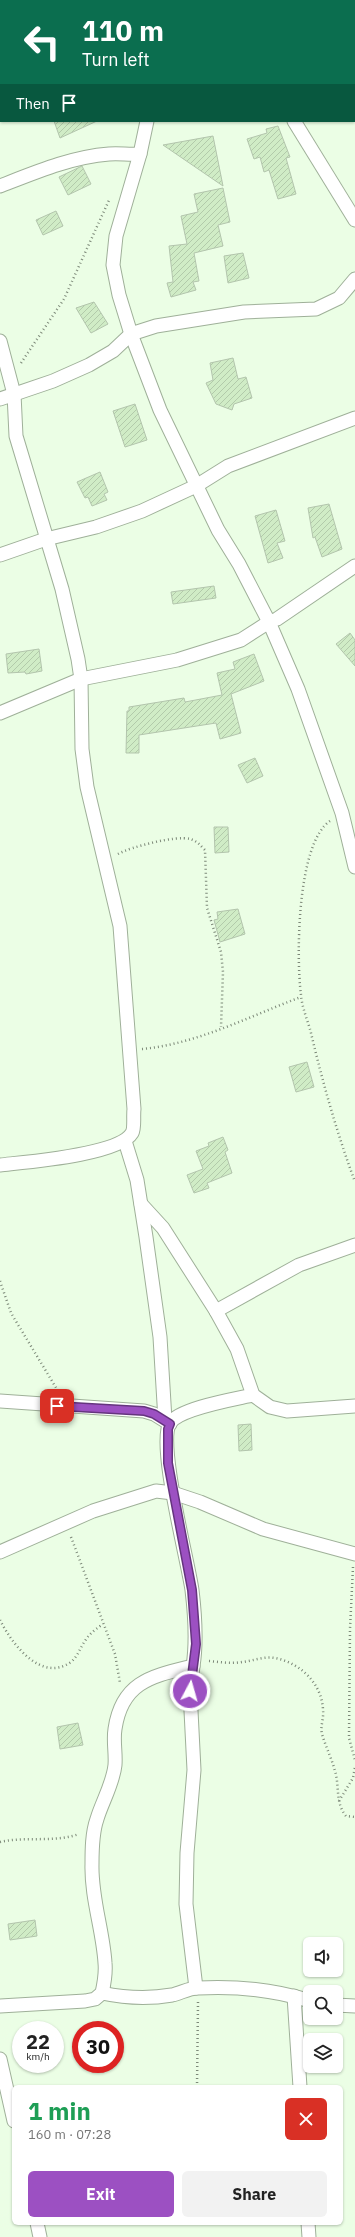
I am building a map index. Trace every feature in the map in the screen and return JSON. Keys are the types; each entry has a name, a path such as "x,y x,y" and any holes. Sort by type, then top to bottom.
{"street":[{"path":"147,122 140,154 116,236 113,253 113,265 119,295 160,410 196,486 269,622 298,689 342,813 355,867"},
{"path":"295,122 355,220"},
{"path":"0,186 25,174 88,157 109,154 140,154"},
{"path":"0,399 53,381 88,365 113,351 132,334 172,322 244,312 316,309 339,298 355,279"},
{"path":"0,341 14,394 16,436 72,626 81,679 82,749 87,787 120,926 131,1050 134,1109 132,1132 125,1141 110,1148 71,1156 0,1165"},
{"path":"0,555 46,539 96,527 135,514 196,486 228,466 355,418"},
{"path":"0,713 81,679 177,660 241,640 269,622 277,619 355,566"},
{"path":"125,1141 137,1180 141,1204 160,1337 168,1429 168,1463 192,1590 196,1644 190,1691 194,1770 187,1853 186,1904 196,1988"},
{"path":"141,1204 162,1228 216,1311 236,1349 253,1395 270,1407 287,1411 355,1406"},
{"path":"216,1311 299,1265 355,1245"},
{"path":"167,1422 195,1409 253,1395"},
{"path":"0,1401 144,1411 154,1414 167,1422"},
{"path":"0,1552 66,1523 137,1496 156,1491 173,1494 200,1502 263,1529 355,1554"},
{"path":"102,1994 105,1964 91,1866 96,1821 113,1772 115,1728 122,1704 134,1689 155,1675 193,1663"},
{"path":"0,2006 85,2001 102,1994 133,1998 172,1995 196,1988 239,1988 294,1996 303,1999"},
{"path":"294,1996 300,2085"},
{"path":"343,2005 355,2006"},
{"path":"0,2059 12,2112"},
{"path":"37,2225 40,2237"},
{"path":"308,2225 309,2237"}],"path":[{"path":"10,381 64,299 113,193"},
{"path":"342,813 322,826 311,848 306,870 300,934 301,997 326,1092 355,1182"},
{"path":"106,866 123,851 152,844 189,839 199,843 205,850 207,908 221,952 223,972 221,1027"},
{"path":"131,1050 161,1047 221,1027 301,997"},
{"path":"0,1281 11,1313 58,1390 71,1407"},
{"path":"66,1523 115,1654 122,1704"},
{"path":"355,1554 351,1599 349,1738 355,1760"},
{"path":"0,1620 8,1635 28,1658 38,1665 53,1668 70,1662 89,1636 103,1624"},
{"path":"193,1663 223,1663 275,1658 290,1663 304,1672 319,1688 322,1699 322,1734 336,1776 341,1810 346,1816 355,1817"},
{"path":"339,1801 353,1778 355,1767"},
{"path":"0,1842 29,1838 71,1837 86,1832 96,1821"},
{"path":"196,1988 199,2012 197,2085"}],"building":[{"path":"54,122 95,122 60,138"},
{"path":"278,126 290,157 286,158 296,194 278,199 269,170 264,172 260,157 254,159 247,139 267,133 266,129"},
{"path":"213,136 223,186 163,145"},
{"path":"82,166 91,184 68,195 59,177"},
{"path":"223,188 230,222 218,225 223,246 194,253 199,281 193,282 196,290 171,297 167,283 173,282 169,246 187,244 181,216 198,212 194,194"},
{"path":"56,211 63,226 43,235 36,220"},
{"path":"243,253 249,278 228,283 224,256"},
{"path":"94,302 108,324 91,333 76,308"},
{"path":"233,358 238,379 246,377 252,398 234,404 232,410 216,404 206,383 213,380 210,363"},
{"path":"135,404 147,440 125,447 113,411"},
{"path":"100,472 108,492 104,494 107,500 92,506 88,497 85,498 77,482"},
{"path":"329,504 342,549 322,557 315,537 313,538 308,508"},
{"path":"276,510 285,541 277,543 283,558 268,563 255,516"},
{"path":"214,586 216,598 173,604 171,592"},
{"path":"350,633 355,640 355,666 336,644"},
{"path":"39,649 42,671 26,674 25,672 8,673 6,654"},
{"path":"254,654 264,681 231,694 241,733 220,739 216,723 139,735 139,753 126,753 127,711 129,711 129,707 184,698 185,702 222,695 217,673 235,669 233,662"},
{"path":"255,758 263,776 247,783 238,765"},
{"path":"214,827 228,827 229,852 215,853"},
{"path":"238,909 245,934 220,942 214,920 218,919 217,912"},
{"path":"307,1062 314,1087 296,1092 289,1067"},
{"path":"223,1137 228,1150 225,1152 232,1173 207,1183 209,1188 194,1193 187,1175 203,1169 196,1151 209,1146 208,1143"},
{"path":"251,1424 252,1450 239,1451 238,1425"},
{"path":"78,1723 83,1745 60,1749 57,1727"},
{"path":"35,1920 37,1936 10,1940 8,1924"}],"route":[{"path":"57,1406 144,1411 154,1414 170,1424 168,1429 168,1463 192,1590 196,1644 190,1691"}]}
